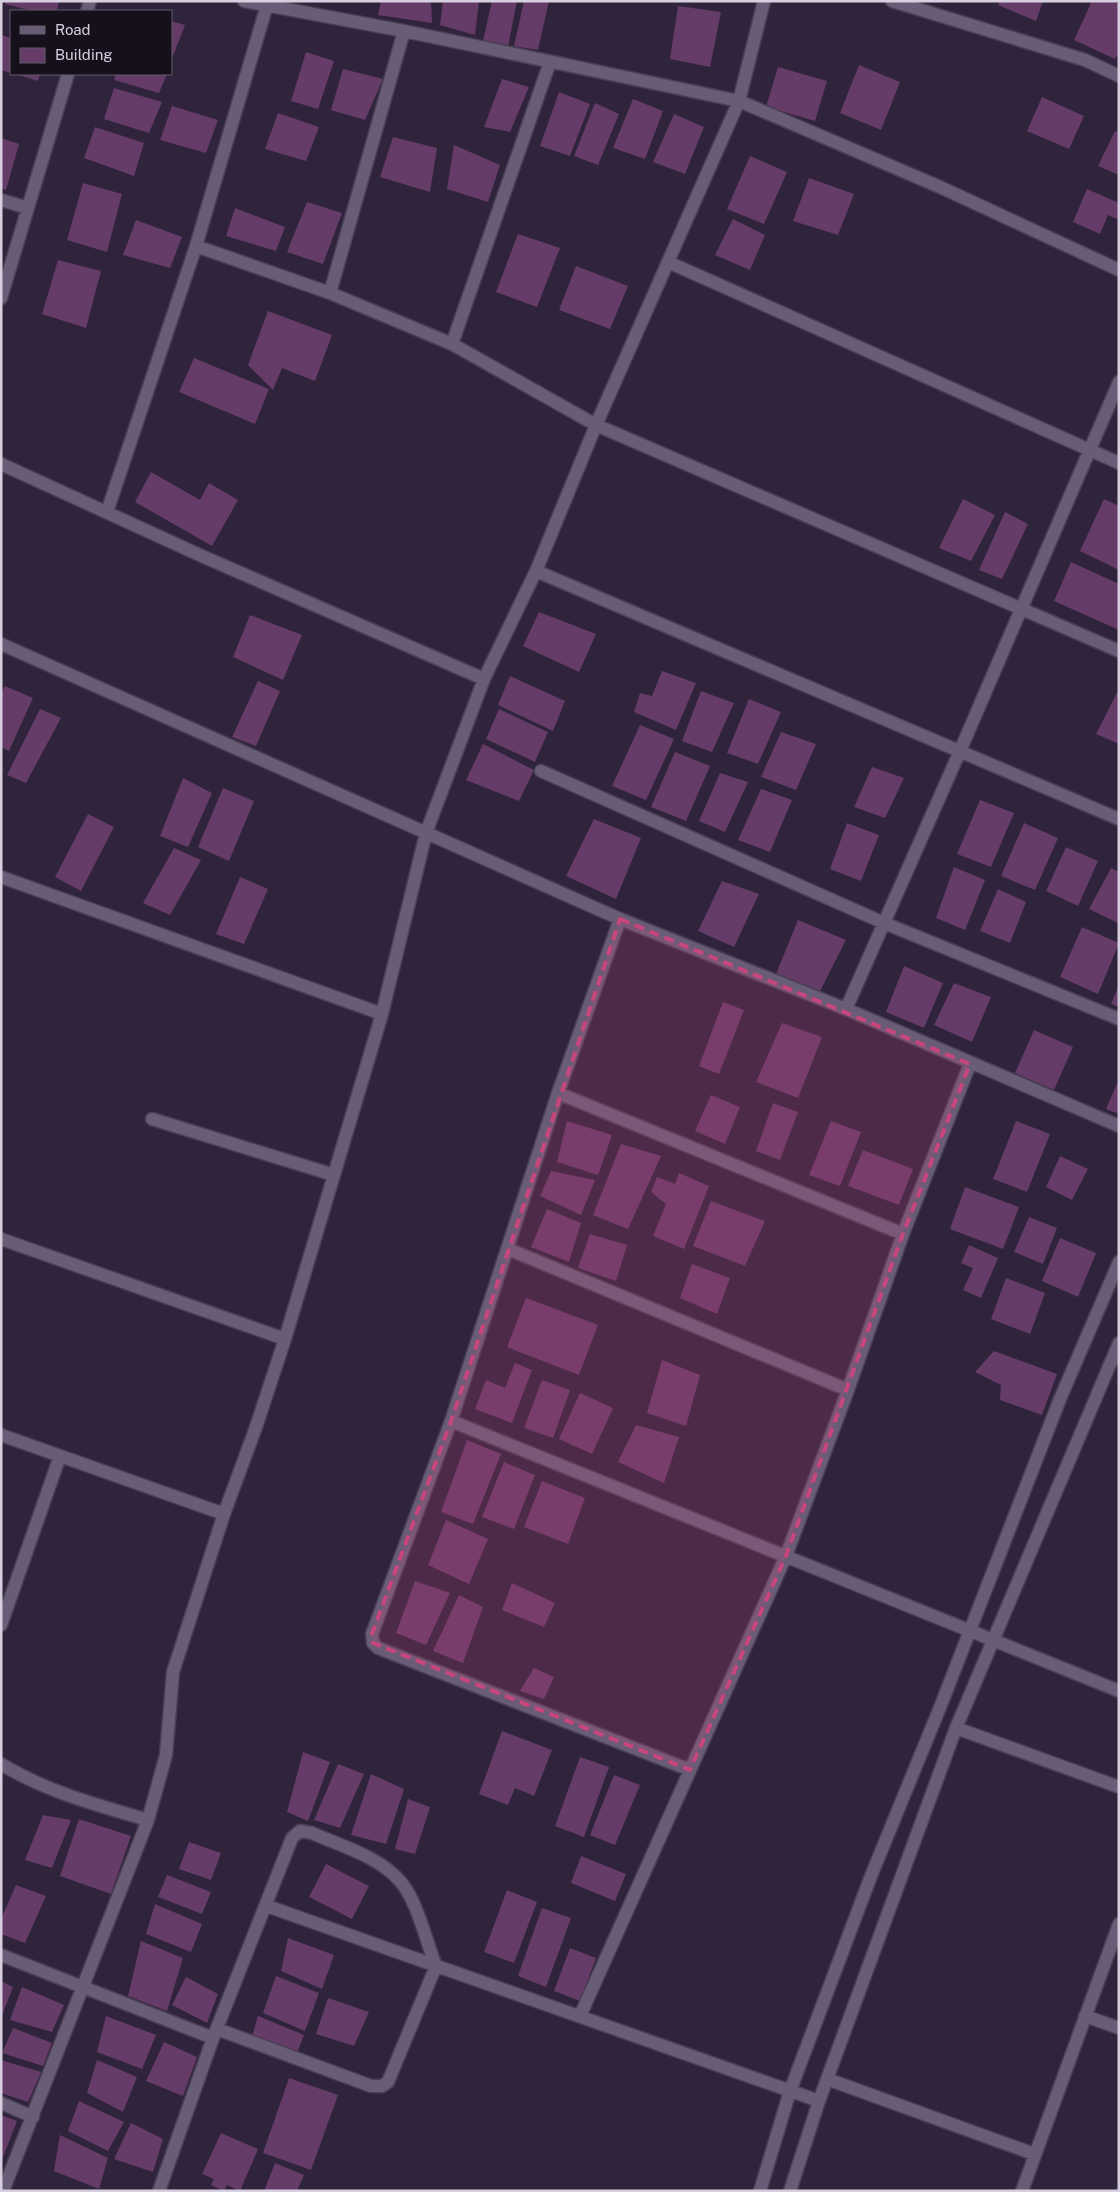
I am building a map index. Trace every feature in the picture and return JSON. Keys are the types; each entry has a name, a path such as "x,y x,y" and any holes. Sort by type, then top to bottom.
{"street":[{"path":"244,1 404,31 739,101 940,187 1119,270"},
{"path":"3,2191 148,1820 166,1755 173,1672 224,1514 256,1428 285,1339 382,1014 426,833 484,679 536,571 596,425 739,101 764,1"},
{"path":"892,1 1085,60 1119,76"},
{"path":"107,512 196,246 267,6"},
{"path":"330,293 404,31"},
{"path":"452,344 550,62"},
{"path":"1,298 68,75"},
{"path":"1,200 28,208"},
{"path":"196,246 330,293 452,344 596,425 1119,652"},
{"path":"668,262 1119,463"},
{"path":"846,1009 1022,609 1119,382"},
{"path":"1,464 204,557 484,679"},
{"path":"536,571 1119,819"},
{"path":"1,644 620,919 846,1009 970,1064 1119,1126"},
{"path":"540,771 884,923 1119,1019"},
{"path":"1,877 382,1014"},
{"path":"620,919 558,1093 451,1421 372,1634 373,1643 378,1648 690,1770"},
{"path":"580,2016 786,1556 848,1390 902,1234 970,1064"},
{"path":"558,1093 902,1234"},
{"path":"152,1119 334,1175"},
{"path":"1,1239 285,1339"},
{"path":"508,1249 848,1390"},
{"path":"760,2191 790,2091 871,1876 1060,1400 1119,1262"},
{"path":"790,2191 819,2101 956,1728 1119,1343"},
{"path":"451,1421 970,1629 1119,1691"},
{"path":"1,1435 224,1514"},
{"path":"1,1625 60,1456"},
{"path":"956,1728 1119,1787"},
{"path":"1,1764 49,1790 148,1820"},
{"path":"1,1955 83,1988 215,2034 371,2086 382,2086 388,2082 436,1966 412,1902 400,1881 380,1864 312,1833 300,1832 292,1838 267,1906 215,2034 159,2191"},
{"path":"267,1906 819,2101"},
{"path":"1022,2191 1119,1924"},
{"path":"1085,2016 1119,2028"},
{"path":"827,2080 1034,2154"},
{"path":"1,2103 33,2117"}],"highlighted area":[{"path":"620,919 970,1064 903,1234 786,1556 690,1770 373,1643 372,1634 451,1421"}],"building":[{"path":"6,1 59,1 57,10 29,10 5,4"},
{"path":"381,1 431,1 432,23 378,15"},
{"path":"443,1 479,1 475,35 440,25"},
{"path":"492,1 517,1 508,47 483,41"},
{"path":"524,1 549,1 538,50 514,46"},
{"path":"1000,1 1043,1 1036,21 998,5"},
{"path":"1092,1 1113,1 1119,4 1119,52 1115,59 1074,40"},
{"path":"678,6 721,12 710,67 670,59"},
{"path":"172,21 185,25 172,58"},
{"path":"1,35 10,38 10,73 1,70"},
{"path":"306,52 334,61 318,109 291,101"},
{"path":"859,65 900,82 881,130 840,113"},
{"path":"778,67 827,81 815,121 766,107"},
{"path":"343,69 383,79 365,120 331,110"},
{"path":"18,75 40,75 38,81"},
{"path":"116,75 167,75 159,93 114,80"},
{"path":"502,79 529,87 510,132 484,127"},
{"path":"114,88 162,102 149,133 104,119"},
{"path":"559,92 590,104 570,156 540,146"},
{"path":"1042,97 1084,116 1069,149 1027,131"},
{"path":"633,99 663,111 645,159 613,148"},
{"path":"595,103 619,114 598,165 574,156"},
{"path":"172,106 218,120 206,153 160,140"},
{"path":"278,113 319,127 306,161 265,149"},
{"path":"674,114 704,127 685,174 653,162"},
{"path":"95,127 144,143 134,176 84,158"},
{"path":"1115,131 1119,133 1119,175 1098,166"},
{"path":"393,137 437,148 430,192 380,177"},
{"path":"1,138 19,144 6,190 1,188"},
{"path":"454,145 500,165 488,202 447,189"},
{"path":"750,156 787,172 764,224 727,209"},
{"path":"809,178 854,194 838,235 793,221"},
{"path":"83,183 122,194 107,252 67,240"},
{"path":"1087,189 1119,203 1119,220 1108,215 1100,234 1073,222"},
{"path":"307,202 342,213 323,264 287,252"},
{"path":"235,208 285,227 276,251 226,236"},
{"path":"733,219 765,235 750,270 715,255"},
{"path":"136,220 182,237 170,268 123,255"},
{"path":"518,234 560,248 537,307 496,292"},
{"path":"58,260 101,271 86,328 42,314"},
{"path":"576,266 628,286 610,329 559,310"},
{"path":"268,311 332,335 315,381 282,368 273,390 248,365"},
{"path":"194,358 269,389 255,424 179,392"},
{"path":"151,472 200,500 209,483 238,500 212,546 135,502"},
{"path":"963,499 995,515 971,561 939,548"},
{"path":"1104,499 1119,506 1119,570 1080,551"},
{"path":"1005,512 1028,524 1002,579 979,570"},
{"path":"1071,562 1119,584 1119,630 1054,601"},
{"path":"539,612 596,634 579,672 523,646"},
{"path":"250,615 302,635 283,680 233,657"},
{"path":"662,671 696,683 676,730 634,712 640,693 652,696"},
{"path":"510,676 565,701 553,731 498,705"},
{"path":"258,681 280,691 256,746 232,737"},
{"path":"5,686 33,698 9,751 1,747 1,693"},
{"path":"1119,689 1119,744 1096,734"},
{"path":"701,691 734,703 712,752 682,741"},
{"path":"749,699 781,712 758,764 727,753"},
{"path":"40,709 61,718 26,783 7,775"},
{"path":"499,709 548,732 535,762 486,739"},
{"path":"640,725 674,739 646,800 612,786"},
{"path":"781,732 816,744 796,790 761,777"},
{"path":"483,744 534,770 519,801 466,780"},
{"path":"675,752 710,766 686,821 651,807"},
{"path":"872,767 904,778 885,818 854,807"},
{"path":"720,773 748,782 725,832 699,821"},
{"path":"183,778 212,793 188,847 160,836"},
{"path":"223,788 254,801 229,861 198,847"},
{"path":"761,789 792,800 770,852 738,840"},
{"path":"980,800 1014,813 991,867 957,854"},
{"path":"88,814 114,827 81,891 55,877"},
{"path":"594,819 641,838 616,899 566,876"},
{"path":"847,823 879,835 861,881 830,869"},
{"path":"1024,823 1058,838 1035,890 1001,876"},
{"path":"1066,847 1098,861 1078,906 1046,891"},
{"path":"174,848 201,860 170,915 143,903"},
{"path":"954,867 985,880 965,930 936,918"},
{"path":"1111,868 1119,872 1118,923 1089,909"},
{"path":"240,877 268,889 244,944 216,934"},
{"path":"722,881 759,894 734,947 698,931"},
{"path":"998,889 1026,902 1010,943 980,931"},
{"path":"798,920 846,940 819,993 776,974"},
{"path":"1082,927 1119,943 1098,994 1060,977"},
{"path":"904,966 943,983 924,1028 886,1012"},
{"path":"954,983 991,997 972,1042 934,1025"},
{"path":"1119,985 1119,1007 1111,1004"},
{"path":"723,1002 744,1010 719,1074 699,1066"},
{"path":"782,1023 822,1037 798,1098 756,1082"},
{"path":"1034,1030 1073,1047 1054,1090 1015,1073"},
{"path":"1119,1079 1119,1114 1106,1109"},
{"path":"711,1095 740,1107 725,1144 695,1131"},
{"path":"773,1103 798,1112 780,1160 756,1151"},
{"path":"567,1121 612,1135 598,1175 557,1162"},
{"path":"831,1121 861,1132 840,1186 809,1175"},
{"path":"1016,1121 1050,1134 1027,1192 993,1179"},
{"path":"621,1144 661,1156 628,1229 593,1215"},
{"path":"863,1150 913,1169 899,1205 848,1186"},
{"path":"1060,1156 1088,1169 1072,1200 1046,1187"},
{"path":"551,1171 595,1180 581,1215 540,1196"},
{"path":"679,1173 709,1186 684,1249 653,1236 666,1204 651,1192 657,1177 675,1184"},
{"path":"965,1187 1019,1207 1003,1249 950,1229"},
{"path":"711,1201 765,1221 745,1266 693,1246"},
{"path":"547,1209 581,1223 569,1262 531,1247"},
{"path":"1029,1217 1057,1228 1043,1264 1014,1252"},
{"path":"590,1234 627,1245 616,1281 578,1268"},
{"path":"1060,1238 1096,1253 1078,1297 1042,1281"},
{"path":"969,1245 998,1258 981,1298 963,1290 973,1268 961,1263"},
{"path":"692,1264 730,1278 717,1314 680,1298"},
{"path":"1006,1278 1045,1293 1030,1334 991,1319"},
{"path":"526,1298 598,1325 579,1375 507,1347"},
{"path":"994,1351 1057,1374 1042,1415 1000,1400 1001,1385 975,1372"},
{"path":"662,1360 700,1375 686,1426 647,1413"},
{"path":"515,1363 532,1370 512,1423 475,1409 486,1380 505,1388"},
{"path":"542,1380 570,1390 553,1438 524,1428"},
{"path":"580,1393 613,1408 592,1454 559,1439"},
{"path":"636,1425 679,1437 664,1483 618,1462"},
{"path":"467,1440 501,1454 473,1524 441,1512"},
{"path":"504,1462 535,1475 514,1529 482,1517"},
{"path":"542,1481 585,1498 568,1544 524,1527"},
{"path":"446,1520 488,1539 469,1584 428,1565"},
{"path":"415,1581 450,1593 426,1645 396,1633"},
{"path":"512,1583 555,1603 544,1627 502,1610"},
{"path":"459,1595 483,1607 463,1663 433,1651"},
{"path":"534,1668 554,1677 544,1699 520,1691"},
{"path":"502,1731 552,1750 534,1796 515,1788 508,1805 479,1794"},
{"path":"303,1752 330,1762 308,1821 287,1812"},
{"path":"580,1757 609,1767 584,1837 555,1826"},
{"path":"338,1764 364,1774 340,1828 314,1820"},
{"path":"371,1774 404,1789 386,1844 351,1835"},
{"path":"614,1775 640,1785 615,1845 590,1835"},
{"path":"408,1799 430,1807 415,1854 395,1849"},
{"path":"43,1815 71,1820 52,1868 25,1860"},
{"path":"79,1819 131,1836 111,1894 60,1876"},
{"path":"189,1842 221,1853 211,1880 179,1869"},
{"path":"581,1856 626,1874 615,1901 571,1883"},
{"path":"326,1864 369,1886 352,1919 309,1897"},
{"path":"167,1875 211,1892 202,1914 158,1897"},
{"path":"16,1885 46,1896 25,1943 1,1934 1,1919"},
{"path":"507,1890 537,1902 514,1963 484,1952"},
{"path":"155,1904 202,1924 191,1952 146,1934"},
{"path":"542,1908 571,1918 546,1987 518,1976"},
{"path":"288,1938 334,1955 322,1989 281,1971"},
{"path":"141,1941 183,1958 167,2011 128,1996"},
{"path":"570,1948 596,1958 580,2001 554,1991"},
{"path":"276,1976 319,1993 305,2031 263,2013"},
{"path":"186,1977 218,1994 207,2023 172,2005"},
{"path":"1,1981 13,1987 1,2018"},
{"path":"22,1987 64,2005 52,2032 10,2020"},
{"path":"328,1998 369,2012 354,2046 316,2034"},
{"path":"106,2016 156,2035 142,2069 97,2052"},
{"path":"258,2016 304,2035 297,2053 252,2036"},
{"path":"13,2028 52,2043 43,2066 2,2053"},
{"path":"164,2042 197,2057 183,2096 146,2081"},
{"path":"1,2060 41,2072 28,2102 1,2093"},
{"path":"97,2060 137,2077 123,2112 87,2093"},
{"path":"289,2078 338,2095 311,2170 263,2153"},
{"path":"79,2101 124,2122 108,2151 68,2131"},
{"path":"1,2115 17,2121 1,2162"},
{"path":"131,2123 163,2139 153,2172 114,2159"},
{"path":"221,2133 258,2149 240,2191 227,2185 224,2191 211,2185 214,2179 202,2174"},
{"path":"60,2135 108,2158 99,2189 54,2171"},
{"path":"275,2163 304,2175 297,2191 264,2191"}]}
